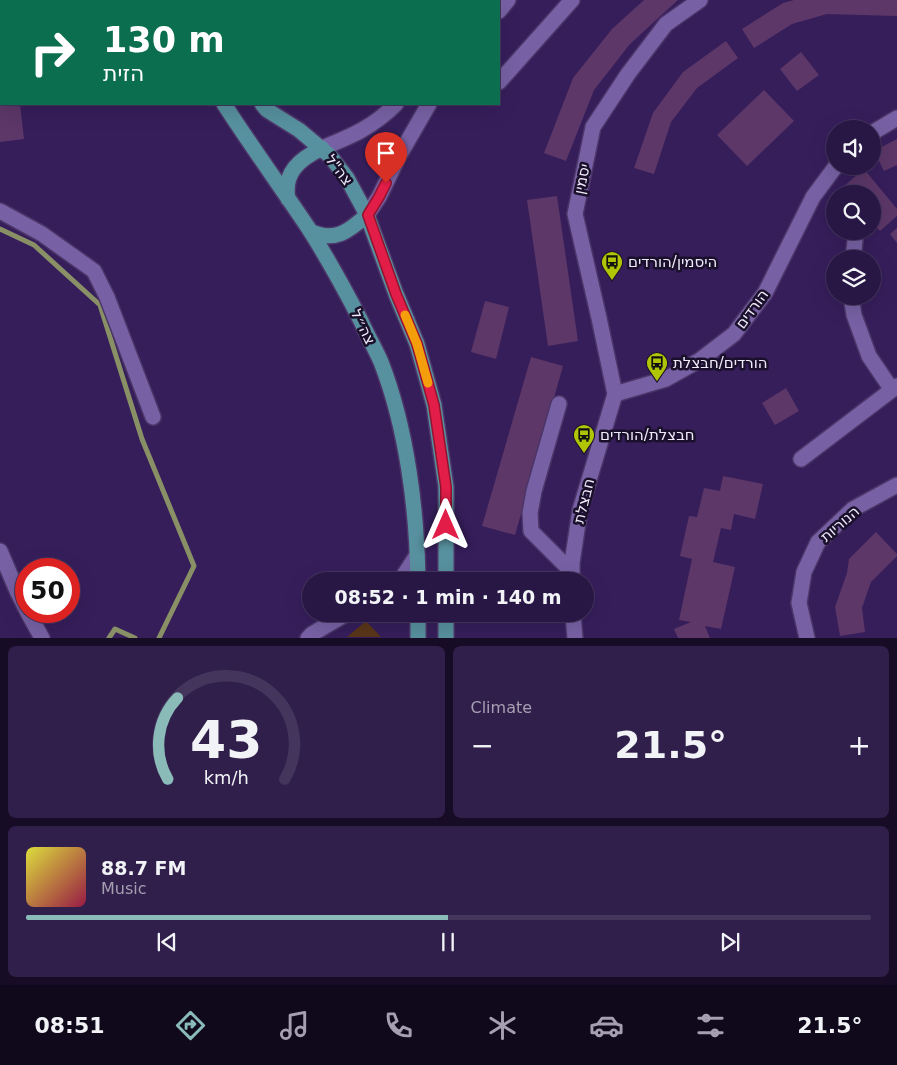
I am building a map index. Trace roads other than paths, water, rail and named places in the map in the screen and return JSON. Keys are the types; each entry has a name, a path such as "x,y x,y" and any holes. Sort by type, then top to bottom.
{"main road":[{"name":"צה״ל","path":"225,105 310,230 351,301 381,361 397,412 412,487 418,572"},
{"name":"צה\"ל","path":"263,105 279,119 299,130 330,156 348,178 368,215 396,294 417,344 434,405 446,487 446,572"},
{"path":"288,199 288,182 291,174 303,159 322,148"},
{"path":"310,230 316,234 334,236 348,231 368,215"},
{"path":"418,622 418,638"},
{"path":"446,622 446,638"}],"street":[{"path":"500,10 508,0"},
{"path":"500,81 572,0"},
{"name":"יסמין","path":"615,394 575,214 593,127 628,74 666,24 700,0"},
{"path":"322,148 349,138 374,124 395,105"},
{"path":"368,215 428,105"},
{"path":"881,128 897,118"},
{"name":"הורדים","path":"615,394 666,379 700,360 734,334 765,293 813,197 829,175"},
{"path":"0,211 42,234 94,271 153,417"},
{"path":"854,250 855,241"},
{"path":"801,459 895,388 869,356 854,315 852,305"},
{"name":"חבצלת","path":"572,572 580,510 615,394"},
{"path":"558,404 534,491 530,513 531,531 568,572"},
{"name":"הנוריות","path":"808,638 799,603 804,572 818,542 854,509 897,485"},
{"path":"0,551 15,586"},
{"path":"406,572 417,555"},
{"path":"308,638 332,622"},
{"path":"574,622 575,638"},
{"path":"34,623 42,638"}],"waterway":[{"path":"0,229 34,245 100,305 142,439 194,566 159,638"},
{"path":"109,638 115,629 135,638"}],"place":[{"name":"היסמין/הורדים","path":"612,281"},
{"name":"הורדים/חבצלת","path":"657,382"},
{"name":"חבצלת/הורדים","path":"584,454"}]}
